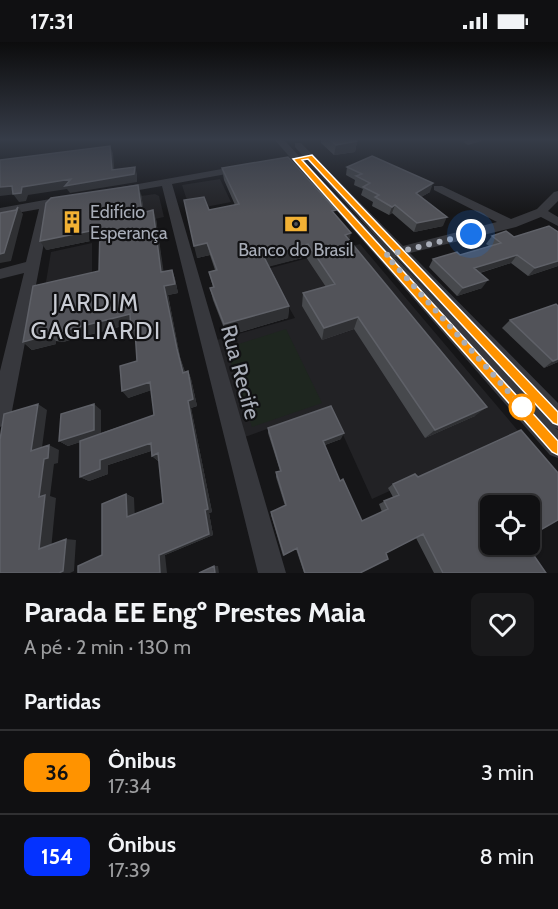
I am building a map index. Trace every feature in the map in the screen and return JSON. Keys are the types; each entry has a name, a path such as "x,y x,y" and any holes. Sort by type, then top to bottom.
{"street":[{"path":"301,164 336,201 393,253 558,418"},
{"path":"317,164 350,198 393,253 558,447"},
{"path":"103,194 260,165"},
{"name":"Rua Recife","path":"166,182 272,573"},
{"path":"438,188 511,224"},
{"path":"393,253 511,224 541,212 558,194"},
{"path":"0,212 80,198"},
{"path":"336,201 350,198"},
{"path":"0,416 46,204"},
{"path":"541,212 558,222"},
{"path":"0,274 32,266"}],"shaded area":[{"path":"220,179 231,202 190,210 182,185"},
{"path":"155,194 159,196 164,217 146,221 141,196"},
{"path":"92,243 92,277 45,288 51,252"},
{"path":"360,244 519,432 372,499 330,406 245,437 217,340 295,318 267,269"},
{"path":"286,329 322,403 252,427 226,348"}],"building":[{"path":"0,164 111,164 112,170 135,167 134,174 65,186 71,179 22,187 21,193 13,194 12,186 0,187"},
{"path":"247,164 294,164 336,210 332,211 351,233 345,235 487,407 435,430 358,317 324,328 303,293 335,284 308,244 263,255 289,306 224,324 210,288 214,287 209,272 217,270 207,243 194,246 184,200 204,197 209,210 239,204 222,168"},
{"path":"354,164 390,164 433,183 416,193 447,217 417,223 395,205 392,207 375,197 379,195 363,187 370,183 356,176 362,174 347,167"},
{"path":"138,185 142,213 153,210 161,272 172,270 175,284 164,286 183,373 188,371 193,399 188,401 208,509 205,510 209,534 159,555 160,573 78,573 78,566 102,555 102,504 126,494 127,517 163,503 158,453 152,456 151,443 100,460 100,469 80,477 80,441 154,415 150,382 122,391 120,366 137,361 135,330 131,331 130,314 48,333 48,335 23,342 33,286 99,271 100,229 40,241 46,203 51,198"},
{"path":"18,207 4,253 0,254 0,213 16,210"},
{"path":"549,226 558,232 558,261 535,268 517,255 474,268 488,280 463,288 433,259 457,252 460,255 501,243 492,236 506,231 514,237"},
{"path":"556,304 558,306 558,359 553,361 510,320"},
{"path":"38,404 31,451 49,445 48,458 44,459 39,497 45,495 39,549 66,539 63,571 59,573 0,573 0,440 4,414"},
{"path":"94,404 94,430 59,441 61,414"},
{"path":"331,406 344,433 323,441 340,481 343,479 362,521 388,509 384,501 399,495 393,484 415,474 418,477 521,430 558,473 558,520 540,530 540,495 480,495 480,555 534,555 546,573 443,573 423,534 386,553 388,559 360,573 305,573 297,548 284,555 271,512 286,505 276,472 281,471 268,428"},
{"path":"214,566 215,573 199,573"}],"bus line":[{"name":"36","path":"301,164 558,447"},
{"name":"36","path":"317,164 558,418"}],"place":[{"name":"Edifício Esperança","path":"72,222"},
{"name":"Banco do Brasil","path":"296,224"}],"district":[{"name":"JARDIM GAGLIARDI","path":"96,317"}],"route":[{"path":"471,234 386,255 522,407"}]}
